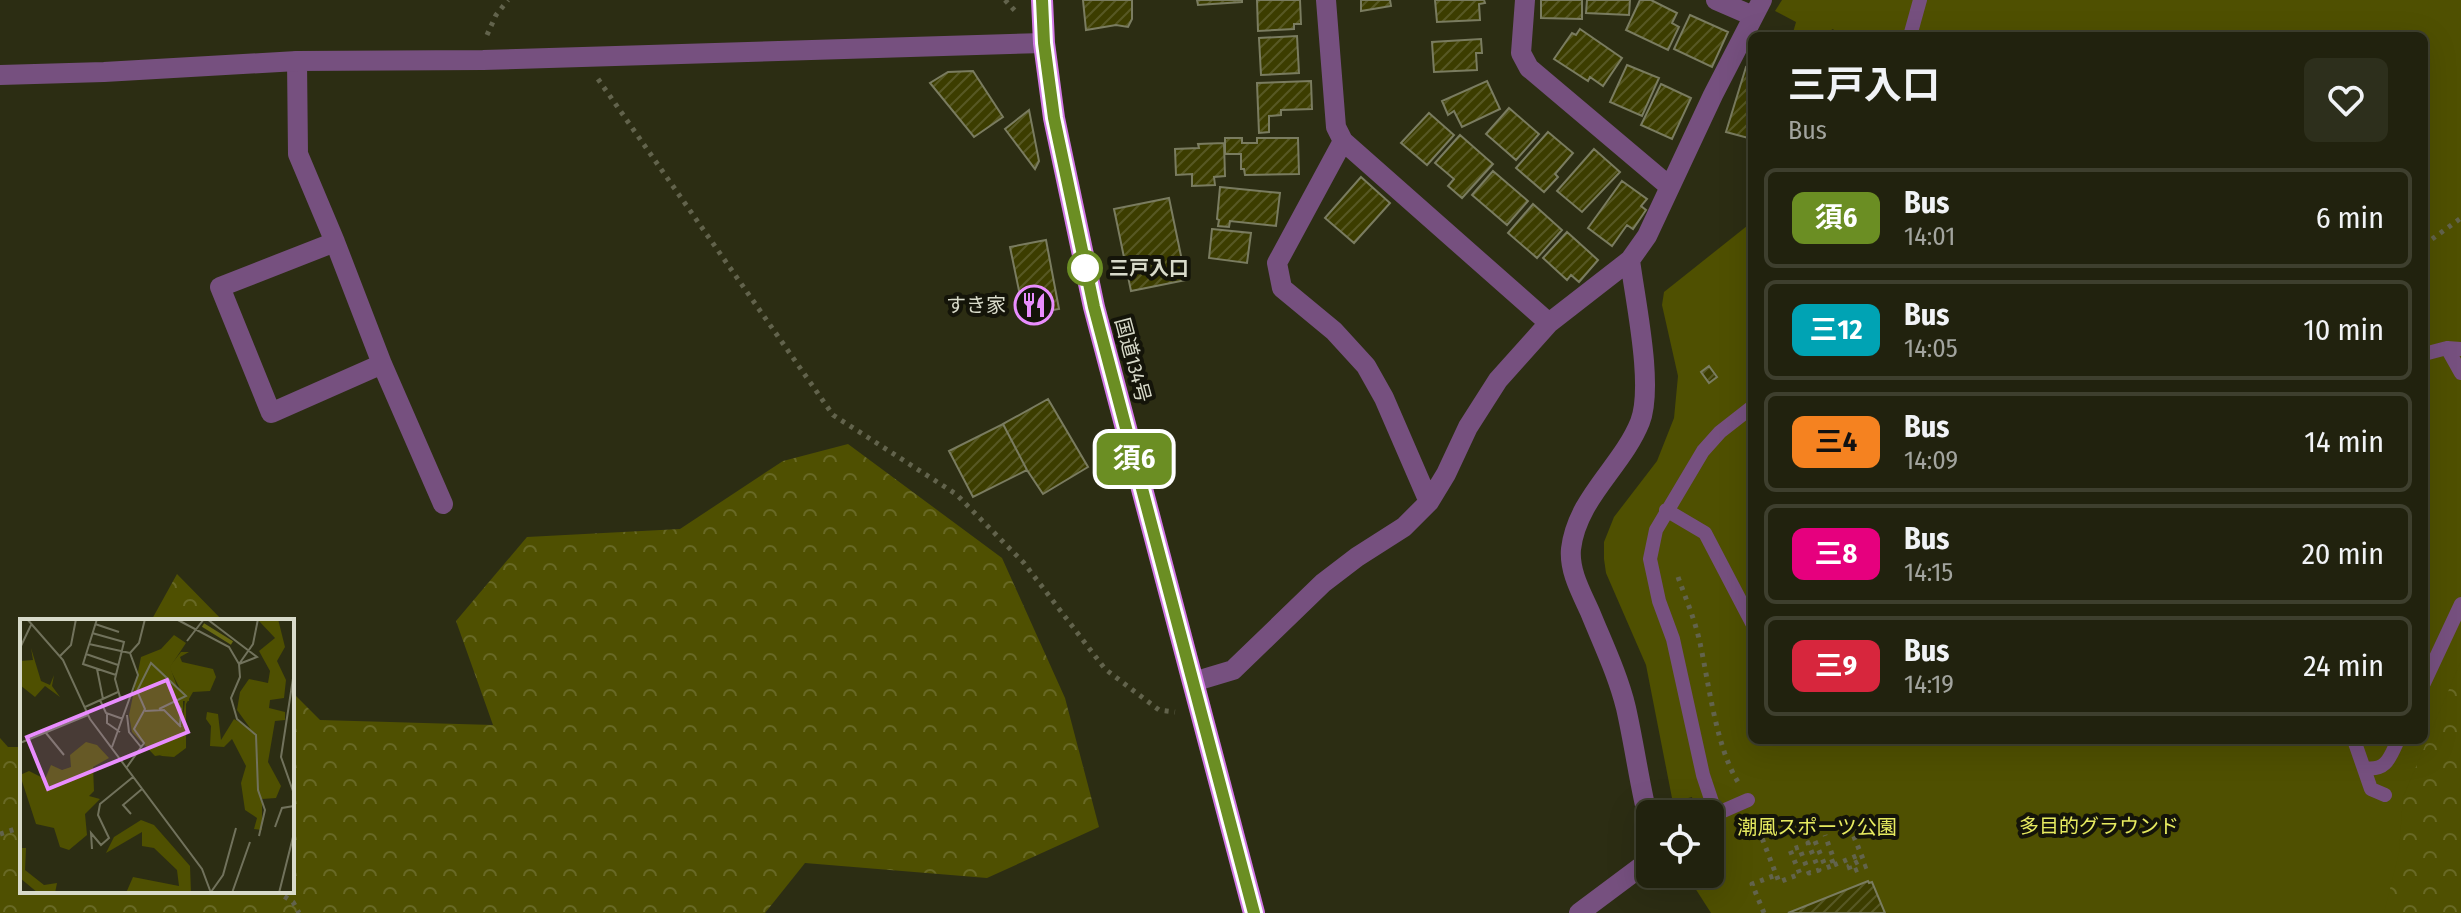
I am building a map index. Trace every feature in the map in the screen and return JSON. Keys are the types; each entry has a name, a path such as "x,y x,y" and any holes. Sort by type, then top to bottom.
{"highway":[{"name":"国道134号","path":"1042,0 1054,118 1094,307 1254,913"}],"street":[{"path":"1326,0 1336,127 1343,141 1549,323"},
{"path":"1525,0 1521,53 1529,68 1670,187"},
{"path":"1193,682 1233,670 1323,583 1404,527 1429,502 1483,401 1498,380 1549,323 1630,260 1647,236 1757,8 1716,0"},
{"path":"0,75 297,61 483,60 1044,43"},
{"path":"297,61 298,154 382,364 443,504"},
{"path":"1343,141 1277,263 1282,288 1334,331 1366,366 1384,398 1429,502"},
{"path":"335,242 220,287 271,413 382,364"},
{"path":"1630,260 1642,347 1645,397 1641,420 1625,450 1583,509 1571,552 1575,576 1615,672 1626,707 1645,800"},
{"path":"1579,913 1636,870"}],"lane":[{"path":"1911,32 1920,0"},
{"path":"2428,353 2454,348 2461,373"},
{"path":"1709,800 1673,639 1659,601 1650,559 1656,530 1666,510 1710,442 1748,410"},
{"path":"1666,510 1705,533 1748,615"},
{"path":"2428,674 2461,604"},
{"path":"2356,744 2371,789 2385,795"},
{"path":"2365,768 2380,768 2387,764 2396,744"},
{"path":"1724,811 1748,800"}],"path":[{"path":"483,60 487,34 508,0"},
{"path":"582,56 833,415 956,494 1024,563 1105,669 1159,710 1202,714"},
{"path":"2428,242 2461,218"},
{"path":"1676,567 1698,635 1730,768 1748,800 1779,882 1800,874 1790,850 1799,847 1809,873 1819,870 1808,843 1815,841 1826,868 1861,854"},
{"path":"1850,827 1863,859 1849,866 1851,872 1869,865"},
{"path":"0,834 20,828"},
{"path":"1825,835 1834,865"},
{"path":"1764,913 1752,884 1776,875"},
{"path":"279,893 293,902 299,913"}],"green space":[{"name":"潮風スポーツ公園","path":"1782,0 2461,0 2461,661 2428,738 2428,32 1836,32 1833,29 1828,32 1793,32 1796,22 1775,11"},
{"name":"潮風スポーツ公園","path":"1748,225 1748,744 2426,744 2403,797 2399,853 2384,913 1711,913 1695,888 1724,888 1724,800 1672,798 1646,665 1606,573 1604,559 1604,542 1614,517 1657,461 1674,418 1678,376 1662,305 1664,292"},
{"path":"848,444 1002,558 1065,698 1099,827 987,878 805,863 765,913 0,913 0,738 8,747 20,747 20,893 294,893 294,694 320,720 493,725 456,621 527,537 680,529 783,461"},
{"path":"177,574 221,619 152,619"},
{"path":"2461,651 2461,913 2362,913 2371,854 2422,744 2428,744 2428,730"}],"building":[{"path":"1083,0 1132,0 1132,19 1128,27 1116,25 1086,30"},
{"path":"1197,0 1242,0 1242,2 1198,5"},
{"path":"1257,0 1300,0 1301,24 1294,24 1294,29 1258,31"},
{"path":"1361,0 1390,0 1391,6 1361,11"},
{"path":"1435,0 1484,0 1485,3 1479,4 1480,20 1437,22"},
{"path":"1541,0 1582,0 1582,19 1541,18"},
{"path":"1587,0 1630,0 1629,15 1586,13"},
{"path":"1640,0 1651,0 1677,13 1672,23 1679,27 1668,50 1626,30"},
{"path":"1690,15 1728,32 1712,67 1674,49"},
{"path":"1580,29 1622,58 1603,86 1590,77 1588,81 1554,59 1572,33 1576,35"},
{"path":"1297,36 1299,73 1261,75 1259,38"},
{"path":"1481,39 1482,53 1476,53 1477,70 1434,72 1432,42"},
{"path":"1627,65 1659,78 1642,116 1610,102"},
{"path":"1746,67 1748,138 1726,132"},
{"path":"973,71 1003,117 974,137 930,83 948,72"},
{"path":"1311,81 1312,109 1281,110 1281,115 1269,116 1269,132 1259,133 1257,83"},
{"path":"1487,81 1500,109 1462,127 1454,111 1448,115 1442,101"},
{"path":"1661,84 1691,98 1672,139 1641,125"},
{"path":"1509,108 1539,134 1516,160 1486,134"},
{"path":"1029,110 1039,161 1035,169 1005,129"},
{"path":"1429,113 1454,135 1427,165 1401,143"},
{"path":"1548,132 1573,153 1544,192 1516,168"},
{"path":"1460,135 1493,164 1462,198 1448,186 1454,179 1435,163"},
{"path":"1225,138 1242,138 1242,143 1257,143 1257,138 1298,138 1299,174 1245,175 1244,169 1241,169 1241,154 1225,154"},
{"path":"1224,143 1225,176 1214,177 1215,185 1192,186 1192,174 1176,175 1175,149"},
{"path":"1594,149 1620,172 1582,212 1557,191"},
{"path":"1493,171 1528,201 1507,225 1472,195"},
{"path":"1361,177 1390,203 1354,243 1325,218"},
{"path":"1622,181 1647,199 1641,206 1646,210 1633,229 1627,225 1612,246 1588,228"},
{"path":"1220,187 1280,193 1276,226 1230,221 1229,227 1218,226"},
{"path":"1169,198 1186,280 1131,291 1114,209"},
{"path":"1533,204 1562,230 1537,258 1508,233"},
{"path":"1212,229 1251,233 1247,263 1209,258"},
{"path":"1567,232 1598,260 1579,282 1571,275 1567,280 1543,258"},
{"path":"1046,240 1059,309 1024,315 1010,247"},
{"path":"1709,366 1717,377 1709,383 1701,372"},
{"path":"1048,399 1088,467 1043,494 1003,424"},
{"path":"1003,424 1027,470 973,497 949,451"},
{"path":"1872,882 1885,913 1788,913"}],"bus line":[{"name":"須6","path":"1042,0 1054,118 1094,307 1254,913"}],"place":[{"name":"三戸入口","path":"1085,268"},
{"name":"すき家","path":"1034,305"}],"park label":[{"name":"多目的グラウンド","path":"2099,826"}]}
